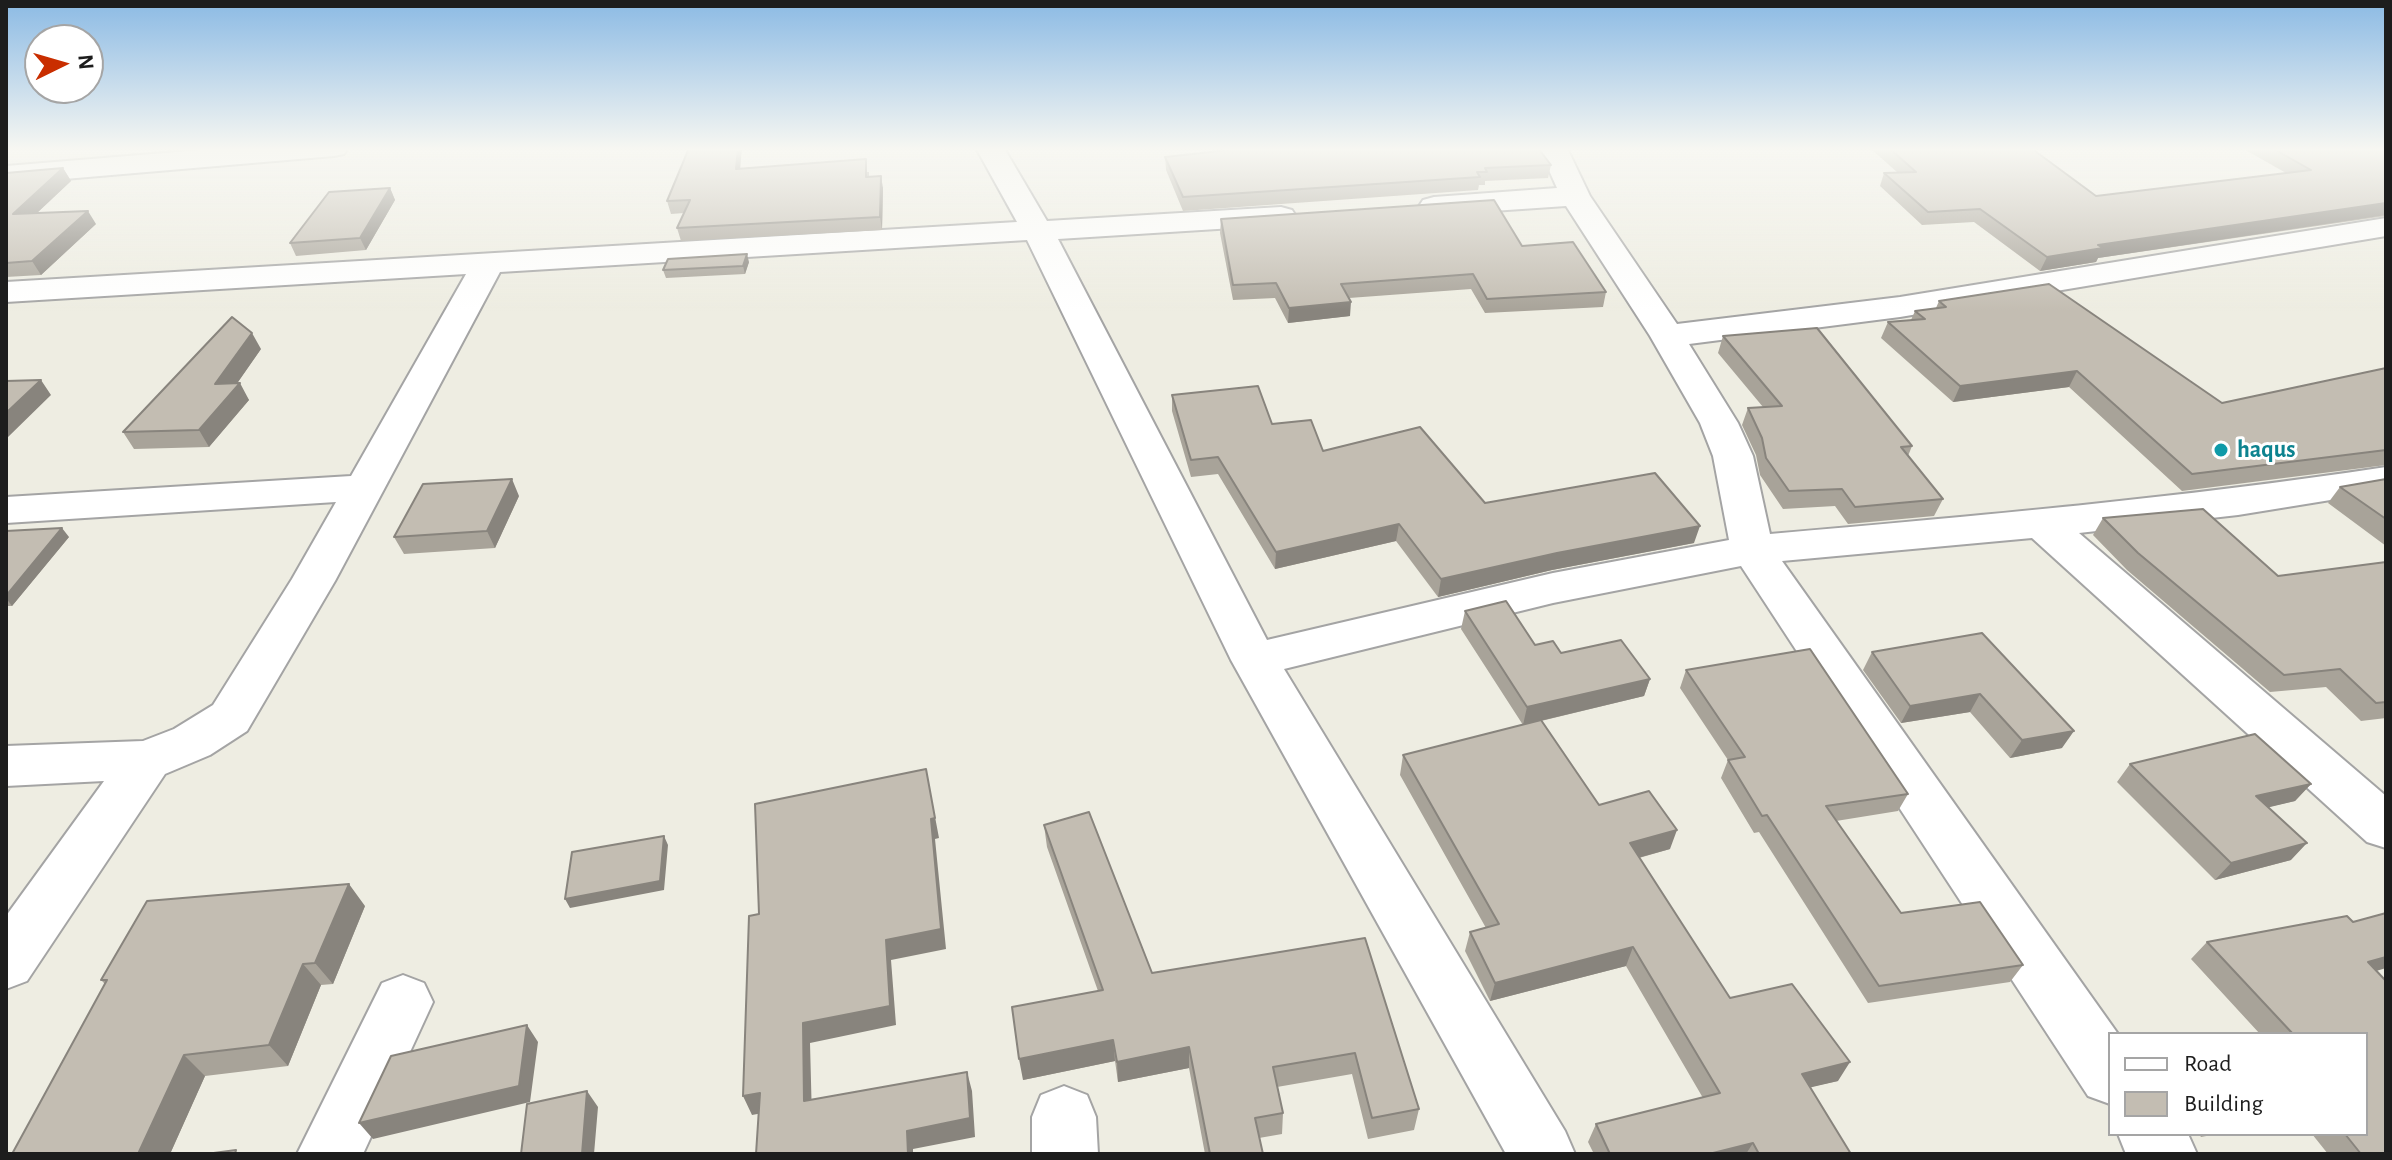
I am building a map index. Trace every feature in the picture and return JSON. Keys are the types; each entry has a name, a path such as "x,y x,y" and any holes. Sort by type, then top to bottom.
{"street":[{"path":"1021,202 1254,660 1542,1154"},
{"path":"1402,208 1487,202"},
{"path":"1579,202 1667,336 1719,423 1733,456 1752,550 2108,1072"},
{"path":"6,292 1307,215"},
{"path":"1667,336 1900,307 2386,227"},
{"path":"6,766 147,760 192,742 230,718 313,581 488,264"},
{"path":"1254,660 1553,588 1752,550 2042,524 2238,502 2386,479"},
{"path":"6,510 362,488"},
{"path":"2042,524 2386,827"},
{"path":"6,963 147,760"},
{"path":"330,1154 403,1002"},
{"path":"2151,1136 2164,1154"}],"building":[{"path":"6,202 26,202 13,214 88,211 32,261 6,263"},
{"path":"321,202 382,202 360,238 290,243"},
{"path":"689,202 880,202 880,217 677,228"},
{"path":"1495,202 1522,246 1573,242 1606,292 1487,299 1473,274 1341,284 1351,302 1289,308 1276,283 1233,285 1221,219"},
{"path":"1917,202 2386,202 2098,245 2103,248 2047,257 1980,209 1928,212"},
{"path":"747,254 743,266 663,270 668,259"},
{"path":"2049,284 2222,403 2386,368 2386,450 2192,474 2077,371 1960,386 1888,322 1925,319 1915,311 1946,307 1939,301"},
{"path":"232,317 252,333 215,384 240,383 199,430 123,432"},
{"path":"1817,328 1912,446 1901,447 1943,499 1855,507 1842,489 1789,491 1766,458 1762,438 1748,408 1782,406 1723,336"},
{"path":"41,380 6,413 6,381"},
{"path":"1258,386 1272,424 1311,420 1323,451 1420,427 1485,503 1655,473 1700,526 1441,579 1399,524 1276,552 1218,457 1191,460 1172,395"},
{"path":"512,479 487,531 394,537 423,484"},
{"path":"2386,479 2386,519 2340,487"},
{"path":"2203,509 2278,576 2386,562 2386,702 2376,703 2340,669 2284,675 2138,553 2103,518"},
{"path":"62,528 6,596 6,531"},
{"path":"1506,601 1535,645 1553,641 1561,653 1621,640 1650,679 1527,707 1465,611"},
{"path":"1982,633 2074,731 2022,740 1980,694 1910,706 1872,652"},
{"path":"1810,649 1908,794 1826,806 1901,913 1980,902 2023,965 1879,986 1767,815 1762,816 1728,760 1745,757 1686,670"},
{"path":"1541,720 1599,805 1649,791 1677,830 1630,843 1730,998 1792,984 1850,1062 1802,1074 1851,1154 1759,1154 1753,1143 1709,1154 1610,1154 1596,1124 1720,1093 1633,947 1495,983 1470,932 1499,924 1403,755"},
{"path":"2255,734 2311,784 2256,796 2307,843 2231,863 2130,764"},
{"path":"926,769 935,818 931,819 941,929 886,940 890,1006 803,1023 804,1101 967,1072 970,1118 907,1131 908,1154 756,1154 760,1093 743,1096 749,916 759,914 755,804"},
{"path":"1089,812 1152,973 1365,938 1419,1109 1372,1118 1355,1053 1273,1067 1283,1113 1255,1118 1263,1154 1210,1154 1189,1047 1117,1062 1113,1040 1019,1059 1012,1007 1103,990 1044,825"},
{"path":"664,836 660,881 565,899 572,852"},
{"path":"349,884 315,963 303,964 269,1045 184,1055 138,1154 12,1154 107,980 101,980 147,901"},
{"path":"2386,913 2386,957 2368,962 2386,981 2386,1154 2361,1154 2347,1136 2368,1136 2368,1032 2291,1032 2207,942 2347,916 2353,922"},
{"path":"527,1025 519,1086 359,1123 391,1056"},
{"path":"587,1091 582,1154 521,1154 527,1104"},
{"path":"236,1150 235,1154 206,1154"}],"place":[{"name":"haqus","path":"2221,450"}]}
